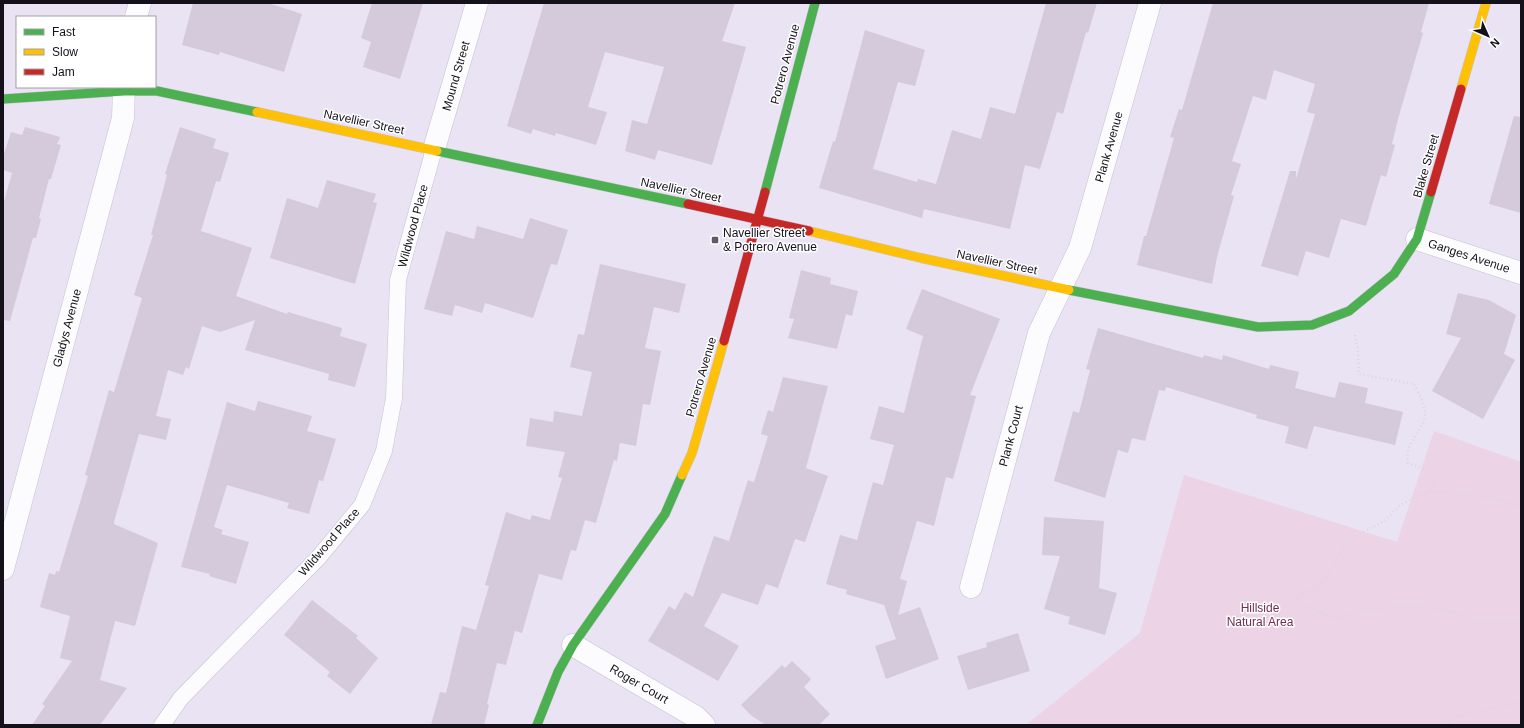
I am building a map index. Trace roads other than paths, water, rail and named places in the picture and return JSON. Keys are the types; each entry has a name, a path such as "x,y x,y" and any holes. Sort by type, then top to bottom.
{"street":[{"path":"136,16 140,3"},
{"name":"Mound Street","path":"434,149 477,3"},
{"name":"Potrero Avenue","path":"537,725 558,672 573,645 623,576 665,514 692,453 758,219 782,122 815,3"},
{"name":"Plank Avenue","path":"1060,288 1080,248 1150,3"},
{"name":"Blake Street","path":"1349,311 1394,274 1417,240 1486,3"},
{"name":"Navellier Street","path":"3,99 124,89 157,91 758,219 921,258 1060,288 1258,327 1312,326 1349,311"},
{"name":"Gladys Avenue","path":"3,569 123,118 124,89"},
{"name":"Ganges Avenue","path":"1417,240 1521,273"},
{"name":"Plank Court","path":"971,587 1039,333 1060,288"},
{"name":"Roger Court","path":"573,645 696,717 704,725"}],"lane":[{"name":"Wildwood Place","path":"162,725 181,698 319,557 362,505 384,451 394,398 398,280 434,149"}],"place":[{"name":"Navellier Street & Potrero Avenue","path":"715,240"}],"park label":[{"name":"Hillside Natural Area","path":"1260,615"}]}
